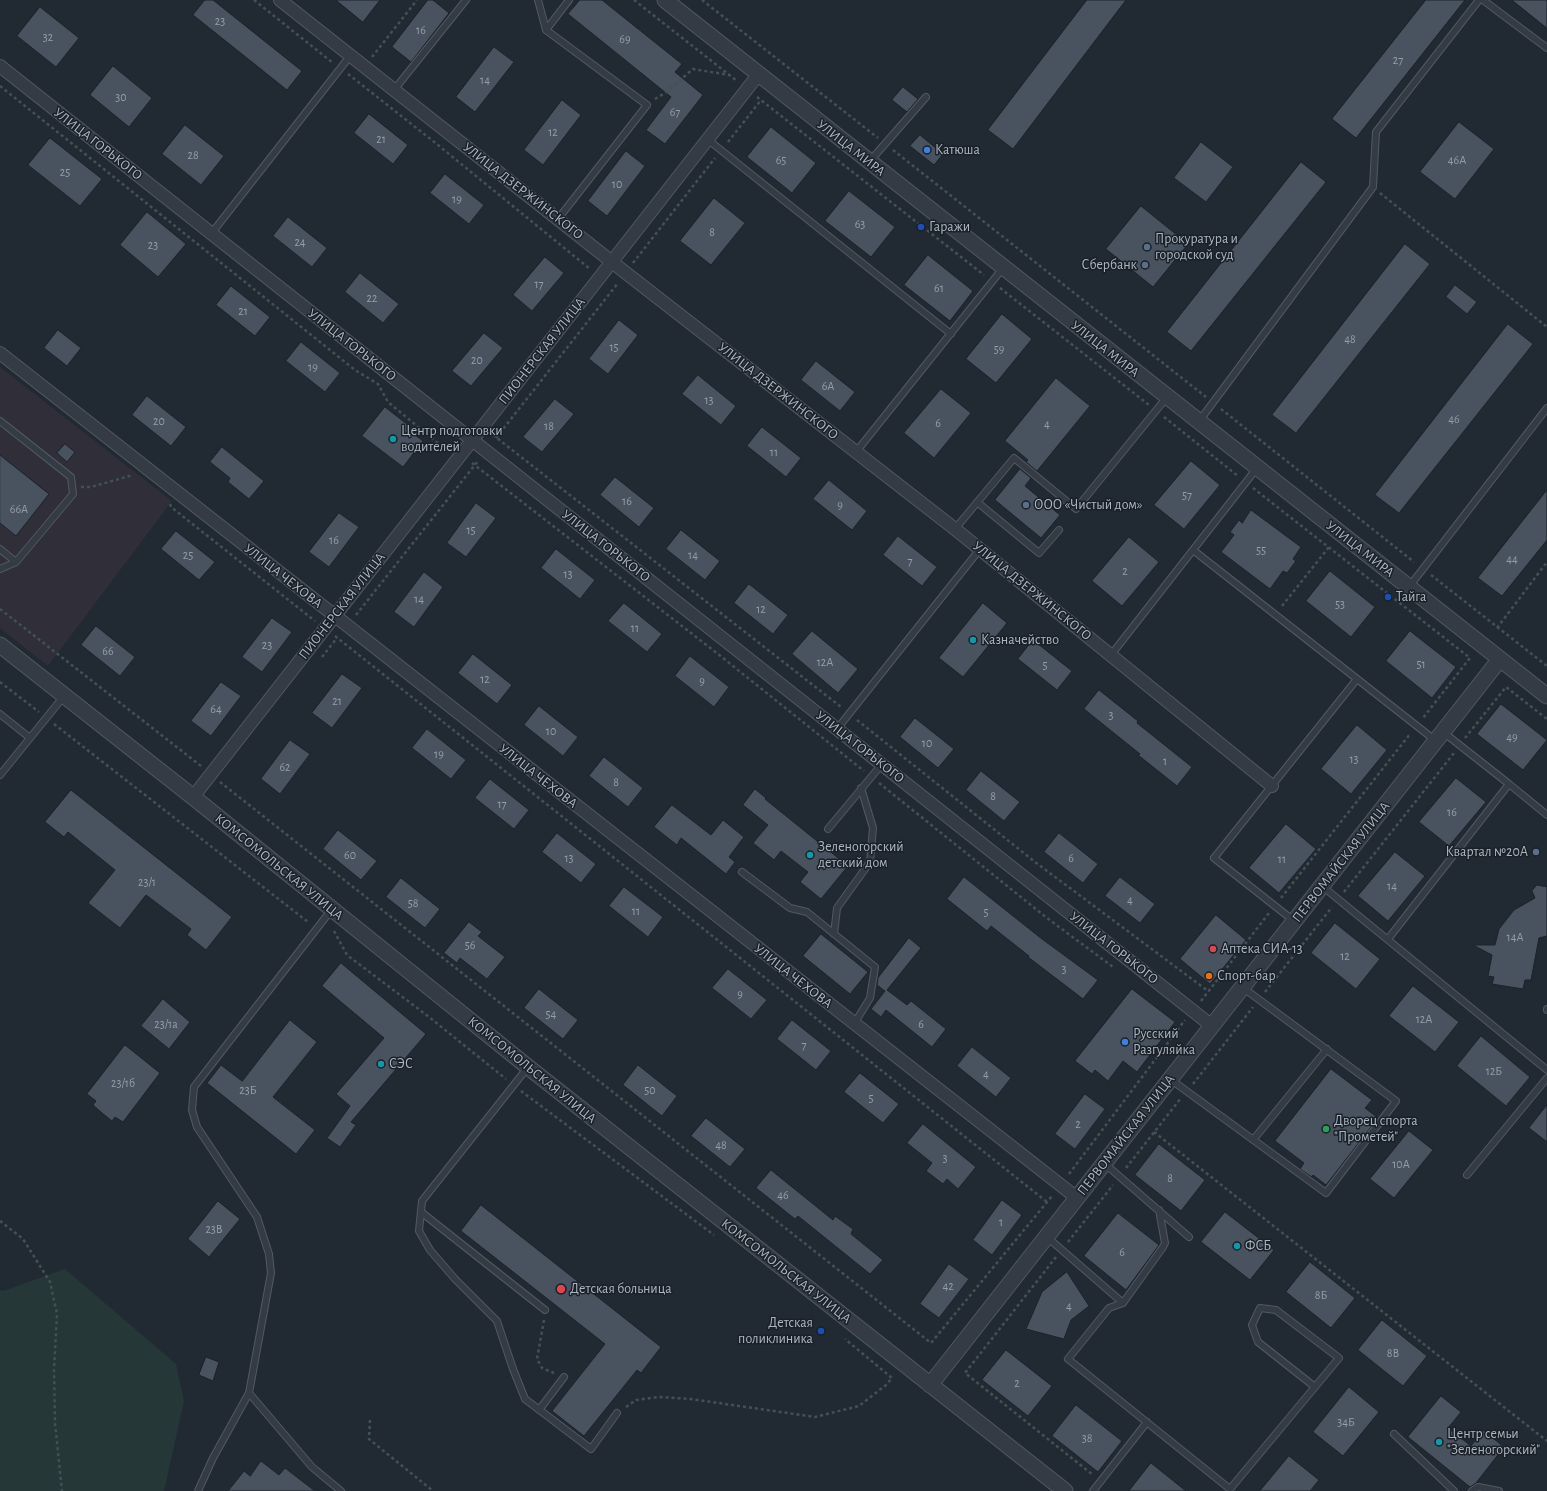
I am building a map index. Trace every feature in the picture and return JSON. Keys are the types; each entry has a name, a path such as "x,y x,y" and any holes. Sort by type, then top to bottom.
{"street":[{"name":"УЛИЦА ДЗЕРЖИНСКОГО","path":"280,0 612,262 955,529 1272,786"},
{"name":"УЛИЦА МИРА","path":"665,0 758,75 1547,696"},
{"name":"УЛИЦА ГОРЬКОГО","path":"0,66 1212,1026"},
{"name":"ПИОНЕРСКАЯ УЛИЦА","path":"193,797 758,75"},
{"name":"УЛИЦА ЧЕХОВА","path":"0,354 1077,1198"},
{"name":"КОМСОМОЛЬСКАЯ УЛИЦА","path":"0,645 193,797 329,913 528,1067 1065,1491"},
{"name":"ПЕРВОМАЙСКАЯ УЛИЦА","path":"930,1385 1500,659"}],"lane":[{"path":"394,90 466,0"},
{"path":"538,0 546,30 647,105 558,219"},
{"path":"546,30 569,0"},
{"path":"1199,422 1373,187 1376,132 1479,0"},
{"path":"1483,0 1547,48"},
{"path":"211,234 350,56"},
{"path":"869,162 926,97"},
{"path":"707,139 951,334"},
{"path":"856,452 1003,268"},
{"path":"955,529 1014,458 1076,509 1167,397"},
{"path":"1409,587 1547,408"},
{"path":"0,421 71,477 73,494 16,562 0,569"},
{"path":"1111,655 1257,468"},
{"path":"977,502 1039,554 1059,530"},
{"path":"0,549 16,562"},
{"path":"837,728 980,549"},
{"path":"1193,550 1358,679 1439,736 1460,745 1547,814"},
{"path":"1294,921 1214,858 1358,679"},
{"path":"0,775 64,696"},
{"path":"0,714 30,738"},
{"path":"828,829 882,764"},
{"path":"1388,938 1510,784"},
{"path":"834,934 836,908 870,862 873,828 861,788"},
{"path":"742,872 790,908 807,912 875,967 870,998 854,1024"},
{"path":"1322,886 1388,938 1547,1070"},
{"path":"198,1491 213,1458 249,1393 270,1274 269,1254 257,1217 197,1127 192,1110 194,1087 329,913"},
{"path":"1170,1079 1326,1193 1396,1101 1242,987"},
{"path":"1253,1140 1326,1050"},
{"path":"528,1067 422,1201 418,1231 430,1250 455,1279 497,1321 525,1399 590,1449 617,1413"},
{"path":"1467,1175 1547,1078"},
{"path":"1104,1163 1189,1237"},
{"path":"1159,1210 1165,1243 1163,1247 1123,1303 1109,1308 1068,1359 1230,1488 1315,1387 1339,1358 1276,1310 1260,1308 1252,1325 1258,1342 1315,1387"},
{"path":"421,1212 546,1310"},
{"path":"1046,1236 1123,1303"},
{"path":"539,1410 564,1378"},
{"path":"249,1393 312,1467 341,1491"},
{"path":"1093,1491 1147,1422"},
{"path":"1394,1434 1454,1491"},
{"path":"1472,1491 1478,1488 1499,1491"}],"path":[{"path":"254,0 433,141 590,269"},
{"path":"364,66 417,0"},
{"path":"634,0 1470,658"},
{"path":"702,0 1547,666"},
{"path":"647,105 665,93 693,69 729,75"},
{"path":"0,86 354,370 378,384 388,402 440,445 452,445 460,455 718,654 1048,918 1114,968"},
{"path":"1373,187 1547,327"},
{"path":"72,487 91,487 148,470"},
{"path":"167,484 171,507 1047,1202"},
{"path":"1275,615 1329,547"},
{"path":"1497,628 1547,562"},
{"path":"0,609 931,1343"},
{"path":"0,682 310,924"},
{"path":"1101,1481 965,1373 1506,686 1547,719"},
{"path":"329,913 347,955 429,1017 513,1085 715,1236"},
{"path":"1178,1018 1184,1022"},
{"path":"1154,1132 1547,1441"},
{"path":"0,1221 23,1239 50,1282 57,1314 54,1384 55,1423 62,1491"},
{"path":"543,1328 537,1359 542,1368 564,1378"},
{"path":"617,1413 636,1400 659,1397 815,1417 859,1406 886,1385 892,1378 844,1338"},
{"path":"370,1420 368,1439 433,1491"}],"shaded area":[{"path":"0,367 172,501 48,666 0,628"},
{"path":"65,1269 176,1364 184,1401 164,1491 0,1491 0,1290 3,1291"}],"building":[{"path":"205,0 213,0 302,71 287,90 193,15"},
{"path":"336,0 380,0 363,22"},
{"path":"428,0 433,0 449,13 411,62 392,47"},
{"path":"580,0 602,0 682,64 675,72 703,95 665,144 646,130 671,97 568,14"},
{"path":"1087,0 1126,0 1013,149 988,130"},
{"path":"1426,0 1465,0 1356,138 1332,119"},
{"path":"1512,0 1547,0 1547,28"},
{"path":"40,7 79,38 56,67 17,36"},
{"path":"494,47 514,62 475,112 456,97"},
{"path":"113,66 152,98 129,127 90,95"},
{"path":"903,87 918,99 907,112 892,100"},
{"path":"562,100 581,115 543,165 524,150"},
{"path":"369,114 408,145 393,164 354,133"},
{"path":"1459,122 1494,149 1455,199 1420,172"},
{"path":"185,125 224,156 201,185 162,154"},
{"path":"771,127 816,163 792,193 747,157"},
{"name":"Катюша","path":"920,135 943,154 934,165 910,146"},
{"path":"50,138 102,179 80,206 28,165"},
{"path":"1201,142 1233,167 1206,202 1174,178"},
{"path":"626,151 645,166 607,216 588,201"},
{"path":"1301,162 1326,182 1191,351 1167,332"},
{"path":"445,174 484,205 469,224 430,193"},
{"path":"849,191 895,227 871,257 825,221"},
{"path":"714,198 745,223 711,265 680,241"},
{"name":"Прокуратура и городской суд","path":"1141,206 1188,244 1153,287 1106,249"},
{"path":"147,212 186,244 158,277 120,245"},
{"path":"288,217 327,248 312,267 273,236"},
{"path":"1405,244 1430,264 1296,433 1272,415"},
{"path":"928,255 973,291 950,321 904,285"},
{"path":"545,257 564,273 532,311 513,295"},
{"path":"360,273 399,304 383,323 345,292"},
{"path":"1455,285 1477,302 1467,314 1446,297"},
{"path":"231,286 270,317 255,336 216,305"},
{"path":"1002,314 1032,339 996,383 966,359"},
{"path":"619,320 638,335 608,374 589,359"},
{"path":"1508,324 1533,344 1399,513 1375,495"},
{"path":"58,330 81,348 67,366 44,348"},
{"path":"484,333 503,348 471,386 452,371"},
{"path":"301,342 340,373 325,392 286,361"},
{"path":"816,361 855,392 840,411 801,380"},
{"path":"698,375 736,406 721,425 682,394"},
{"path":"1056,378 1090,406 1037,471 1026,462 1028,460 1005,441"},
{"path":"941,389 971,413 934,458 904,433"},
{"path":"147,396 186,427 171,446 132,415"},
{"path":"555,399 574,414 542,452 523,437"},
{"name":"Центр подготовки водителей","path":"385,407 417,432 415,435 423,441 403,467 362,436"},
{"path":"762,427 801,458 786,477 747,446"},
{"path":"65,444 75,452 67,462 57,453"},
{"path":"222,447 264,481 249,499 228,482 230,478 210,462"},
{"path":"0,455 49,494 16,536 0,523"},
{"path":"1191,461 1220,485 1184,529 1154,505"},
{"path":"1020,469 1031,478 1025,486 1060,515 1041,538 995,500"},
{"path":"615,477 654,508 639,527 600,495"},
{"path":"829,480 867,511 852,530 813,499"},
{"path":"1547,490 1547,540 1502,596 1478,578"},
{"path":"476,503 496,518 466,557 447,543"},
{"path":"1251,510 1301,547 1293,559 1296,561 1287,573 1283,571 1270,589 1221,552 1234,535 1230,532 1239,520 1242,523"},
{"path":"339,513 359,527 329,567 309,552"},
{"path":"681,530 720,561 705,580 666,549"},
{"path":"176,531 215,562 199,580 161,549"},
{"path":"898,536 937,567 922,586 883,555"},
{"path":"1129,537 1159,562 1122,606 1092,581"},
{"path":"556,549 595,580 580,599 541,568"},
{"path":"1330,571 1375,607 1351,637 1306,601"},
{"path":"424,572 443,587 414,627 394,612"},
{"path":"749,584 788,615 773,634 734,603"},
{"path":"624,603 662,634 647,652 608,621"},
{"name":"Казначейство","path":"983,603 1007,623 963,677 939,658"},
{"path":"272,618 292,632 262,672 242,657"},
{"path":"96,626 135,657 120,676 81,645"},
{"path":"812,631 858,669 838,693 792,654"},
{"path":"1410,631 1456,667 1432,698 1386,661"},
{"path":"1033,640 1072,671 1057,690 1018,659"},
{"path":"473,654 512,685 497,704 458,673"},
{"path":"690,656 729,687 714,707 675,676"},
{"path":"342,674 362,688 332,728 312,713"},
{"path":"221,682 241,696 211,736 191,721"},
{"path":"1099,690 1192,767 1177,786 1084,709"},
{"path":"1501,704 1547,740 1523,770 1477,734"},
{"path":"539,706 578,737 563,756 524,725"},
{"path":"915,718 954,749 938,768 900,737"},
{"path":"1357,725 1387,750 1351,794 1321,769"},
{"path":"427,729 466,760 451,779 412,748"},
{"path":"290,740 310,754 280,794 261,779"},
{"path":"604,757 643,788 628,807 589,776"},
{"path":"981,771 1020,802 1004,821 966,790"},
{"path":"1456,778 1486,802 1449,846 1419,822"},
{"path":"490,779 529,810 514,829 475,798"},
{"name":"Зеленогорский детский дом","path":"755,789 766,798 765,799 848,866 821,899 800,882 808,872 781,851 774,860 753,843 768,825 743,805"},
{"path":"71,790 232,917 206,950 187,935 191,929 146,895 120,928 88,903 115,870 68,832 64,837 45,822"},
{"path":"672,805 711,835 723,820 744,837 729,857 735,862 726,874 681,838 677,845 654,827"},
{"path":"1286,824 1316,849 1279,893 1249,868"},
{"path":"338,830 377,861 361,880 323,849"},
{"path":"557,833 596,864 581,883 542,852"},
{"path":"1059,833 1098,864 1083,883 1044,852"},
{"path":"1395,852 1425,876 1388,921 1358,896"},
{"path":"964,877 1042,939 1098,980 1083,999 1028,957 1029,956 991,926 987,931 947,899"},
{"path":"1120,877 1155,904 1140,923 1105,896"},
{"path":"401,878 440,909 425,928 386,897"},
{"path":"1537,885 1547,887 1547,936 1539,938 1531,980 1525,980 1523,989 1492,984 1494,977 1488,976 1492,955 1473,945 1495,945 1499,929 1514,910 1535,898 1532,891"},
{"path":"624,887 663,917 648,937 609,906"},
{"name":"Аптека СИА-13","path":"1216,915 1246,940 1210,984 1180,959"},
{"path":"469,922 482,932 478,936 505,957 487,979 460,958 457,963 444,953"},
{"path":"1335,923 1380,959 1356,989 1311,953"},
{"path":"821,934 868,972 850,994 803,956"},
{"path":"909,938 921,948 887,990 907,1005 911,1001 946,1029 932,1047 886,1010 881,1017 871,1009 885,991 877,985 878,978"},
{"name":"СЭС","path":"341,963 426,1034 351,1122 356,1125 340,1147 327,1138 350,1106 336,1094 384,1038 322,986"},
{"path":"728,969 767,1000 751,1019 712,988"},
{"path":"1413,986 1459,1022 1435,1052 1389,1016"},
{"path":"539,989 578,1020 563,1039 524,1008"},
{"name":"Русский Разгуляйка","path":"1132,989 1175,1022 1137,1072 1123,1061 1108,1081 1095,1070 1092,1074 1075,1061"},
{"path":"163,999 190,1022 169,1049 141,1026"},
{"path":"290,1020 317,1042 273,1097 315,1130 296,1154 207,1083 221,1065 242,1081"},
{"path":"792,1020 831,1051 816,1070 777,1039"},
{"path":"1481,1036 1530,1077 1506,1106 1457,1066"},
{"path":"125,1045 160,1073 123,1122 115,1117 112,1121 93,1105 96,1101 87,1094"},
{"path":"972,1047 1011,1078 996,1097 957,1066"},
{"path":"638,1065 677,1096 662,1116 623,1085"},
{"name":"Дворец спорта \"Прометей\"","path":"1331,1069 1372,1100 1365,1108 1378,1118 1326,1185 1313,1175 1312,1177 1300,1169 1304,1163 1275,1141"},
{"path":"860,1073 899,1104 883,1123 844,1092"},
{"path":"1085,1094 1105,1109 1075,1149 1055,1134"},
{"path":"1547,1105 1547,1142 1529,1128"},
{"path":"706,1118 745,1149 730,1167 691,1136"},
{"path":"923,1124 976,1167 958,1189 947,1179 943,1184 926,1171 932,1163 907,1143"},
{"path":"1409,1131 1433,1150 1394,1198 1370,1179"},
{"path":"1159,1144 1205,1180 1181,1211 1135,1175"},
{"path":"771,1170 833,1220 835,1216 853,1229 851,1234 883,1260 870,1274 798,1216 795,1219 756,1188"},
{"path":"1002,1200 1022,1215 992,1255 973,1240"},
{"path":"218,1201 240,1219 209,1257 188,1239"},
{"name":"Детская больница","path":"481,1205 661,1347 641,1373 637,1370 584,1436 552,1411 605,1344 461,1231"},
{"name":"ФСБ","path":"1225,1212 1274,1250 1250,1280 1201,1242"},
{"path":"1118,1213 1159,1245 1126,1290 1084,1256"},
{"path":"1310,1262 1355,1298 1331,1328 1286,1292"},
{"path":"949,1264 969,1279 939,1318 920,1304"},
{"path":"1067,1272 1089,1306 1071,1320 1064,1339 1026,1329 1042,1292"},
{"path":"1382,1320 1427,1356 1403,1386 1358,1350"},
{"path":"1006,1350 1052,1386 1028,1416 982,1380"},
{"path":"206,1357 219,1362 213,1381 199,1375"},
{"path":"1349,1387 1379,1412 1343,1456 1313,1432"},
{"name":"Центр семьи \"Зеленогорский\"","path":"1441,1396 1461,1412 1448,1428 1471,1446 1483,1430 1504,1447 1476,1483 1470,1487 1408,1437"},
{"path":"1076,1405 1122,1441 1098,1472 1052,1436"},
{"path":"1289,1456 1319,1480 1310,1491 1260,1491"},
{"path":"261,1461 279,1475 285,1468 315,1491 228,1491 244,1471 250,1476"},
{"path":"1151,1463 1186,1491 1129,1491"}],"place":[{"name":"Катюша","path":"927,150"},
{"name":"Гаражи","path":"921,227"},
{"name":"Прокуратура и городской суд","path":"1147,247"},
{"name":"Сбербанк","path":"1145,265"},
{"name":"Центр подготовки водителей","path":"393,439"},
{"name":"ООО «Чистый дом»","path":"1026,505"},
{"name":"Тайга","path":"1388,597"},
{"name":"Казначейство","path":"973,640"},
{"name":"Квартал №20А","path":"1536,852"},
{"name":"Зеленогорский детский дом","path":"810,855"},
{"name":"Аптека СИА-13","path":"1213,949"},
{"name":"Спорт-бар","path":"1209,976"},
{"name":"Русский Разгуляйка","path":"1125,1042"},
{"name":"СЭС","path":"381,1064"},
{"name":"Дворец спорта \"Прометей\"","path":"1326,1129"},
{"name":"ФСБ","path":"1237,1246"},
{"name":"Детская больница","path":"561,1289"},
{"name":"Детская поликлиника","path":"821,1331"},
{"name":"Центр семьи \"Зеленогорский\"","path":"1439,1442"}]}
